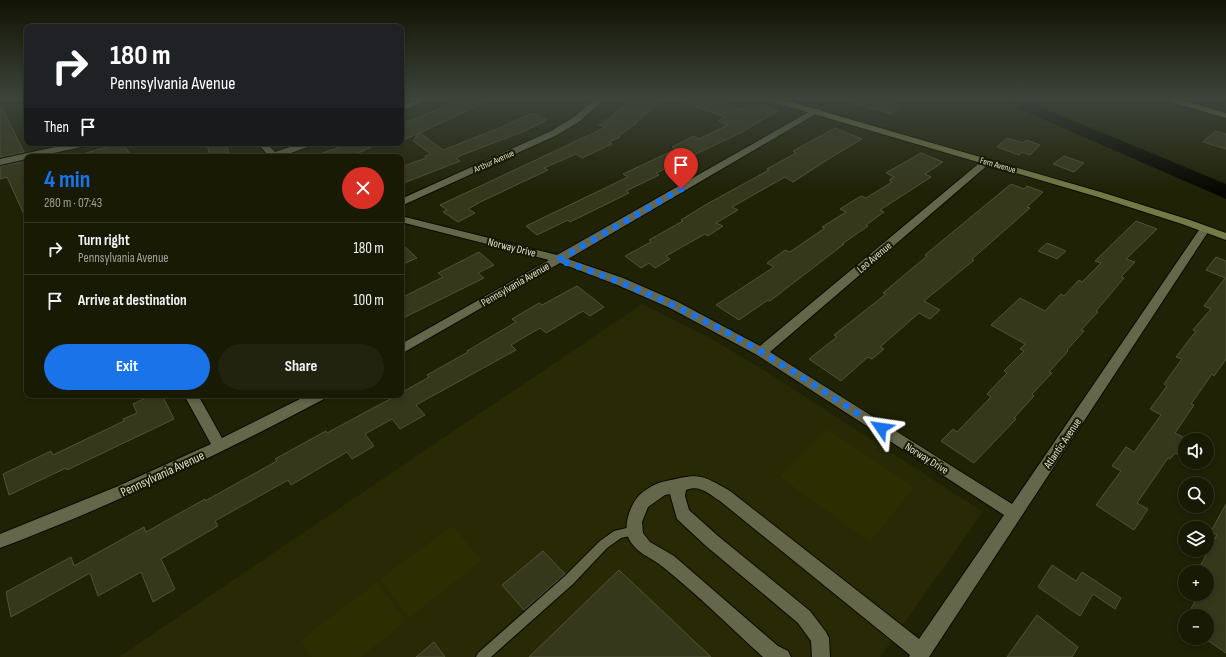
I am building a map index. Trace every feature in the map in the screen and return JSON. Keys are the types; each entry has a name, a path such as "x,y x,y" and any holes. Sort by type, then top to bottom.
{"street":[{"name":"Arthur Avenue","path":"404,202 561,129"},
{"name":"Pennsylvania Avenue","path":"404,348 787,129"},
{"name":"Fern Avenue","path":"876,129 1115,200 1226,237"},
{"path":"39,154 74,146"},
{"path":"264,146 272,154"},
{"path":"282,154 302,146"},
{"path":"0,162 24,157"},
{"name":"Leo Avenue","path":"761,352 986,162"},
{"name":"Norway Drive","path":"404,220 558,260 619,281 674,305 761,352 1014,513"},
{"name":"Atlantic Avenue","path":"920,654 1205,229"},
{"path":"193,398 219,446"},
{"name":"Pennsylvania Avenue","path":"0,541 102,500 219,446 313,398"},
{"path":"782,657 772,653 668,561 644,547 635,535 634,522 642,503 661,489 679,486 688,481 702,482 725,496 920,654"},
{"path":"679,486 677,496 682,514 712,542 804,617 820,638 821,657"}],"lane":[{"path":"482,657 584,566 595,552 611,538 623,532 635,531"}],"shaded area":[{"path":"1064,129 1093,129 1226,184 1226,199"},
{"path":"642,304 717,342 767,372 983,512 880,657 119,657"},
{"path":"827,429 914,487 870,542 780,477"},
{"path":"452,526 482,560 409,618 380,579"},
{"path":"377,582 406,621 361,657 312,657 301,640"}],"building":[{"path":"0,129 12,129 24,152 0,157"},
{"path":"404,129 429,129 420,133 443,150 498,129 530,129 462,155 456,158 460,161 404,183 404,166 426,158 425,156 431,154 413,141 419,133 404,140"},
{"path":"602,129 629,129 618,136 620,137 609,142 612,144 582,158 576,154 544,168 548,170 476,204 468,209 475,213 458,222 443,212 447,210 440,205"},
{"path":"720,129 747,129 656,173 659,175 626,191 629,193 570,222 568,220 537,235 526,226 628,177 623,174 676,149 672,147 694,136 699,139"},
{"path":"834,129 862,139 793,182 785,177 732,207 738,210 716,223 723,226 708,236 705,234 666,256 670,259 655,268 649,263 641,268 625,256 651,242 649,240 683,221 681,220 707,204 769,170 767,169 796,153 793,151"},
{"path":"1215,131 1226,134 1226,149 1203,142"},
{"path":"1007,138 1023,143 1026,140 1040,145 1030,155 1022,152 1019,155 997,147"},
{"path":"110,146 125,146 130,154 83,154"},
{"path":"208,146 226,146 230,154 209,154"},
{"path":"343,146 374,146 356,154 320,154"},
{"path":"921,153 943,162 925,174 931,177 880,210 884,212 866,225 868,226 842,244 844,244 770,301 768,300 739,320 716,305 774,267 767,263 785,250 790,252 825,228 822,227 846,212 840,209 861,196 866,198 892,182 889,180 894,177 886,173"},
{"path":"1064,156 1084,163 1074,172 1053,164"},
{"path":"24,162 24,214 7,177 0,179 0,166"},
{"path":"1011,184 1024,189 1027,186 1043,192 1027,207 1030,208 972,259 974,260 924,301 940,310 930,319 919,313 880,347 884,349 872,359 868,357 841,381 809,359 837,337 834,335 886,294 883,293 927,256 925,255"},
{"path":"1136,221 1157,229 1126,259 1135,262 1121,277 1124,278 1096,311 1098,312 1081,330 1084,331 1049,372 1052,373 1032,394 1034,396 1014,418 1016,419 974,463 941,441 953,429 957,432 991,397 987,394 1007,373 1004,371 1024,351 1020,349 1025,344 991,325 1020,298 1045,311 1061,294 1064,296 1079,280 1082,282 1101,263 1095,261"},
{"path":"1047,243 1066,251 1057,259 1038,251"},
{"path":"404,246 417,258 404,264"},
{"path":"479,252 494,265 478,273 484,278 404,318 404,296 443,277 438,273"},
{"path":"1216,257 1226,261 1226,359 1214,376 1212,374 1191,404 1194,405 1175,433 1178,434 1178,454 1175,453 1170,459 1168,458 1137,503 1148,509 1134,530 1096,505 1121,471 1112,466 1126,447 1134,452 1161,415 1150,409 1167,386 1164,384 1182,359 1176,357 1196,331 1193,330 1211,309 1204,306 1225,278 1206,270"},
{"path":"577,286 604,307 590,316 583,311 546,333 540,328 511,345 516,350 416,405 425,415 400,429 392,419 365,434 374,446 352,459 347,452 291,485 288,480 215,521 218,526 161,559 175,589 153,602 141,572 98,596 90,573 11,617 6,592 71,557 74,566 144,527 146,532 277,461 275,459 326,431 327,433 392,398 404,398 404,391 429,377 427,375 468,352 467,351 516,322 512,319 539,303 542,305"},
{"path":"146,398 164,398 174,419 67,470 66,468 9,495 3,474 51,451 53,455 124,421 123,419 137,413 133,404"},
{"path":"1226,504 1226,653 1214,645 1214,609 1191,609 1195,601 1214,601 1214,565 1201,565 1205,557 1214,557 1214,541 1217,535 1214,533 1214,526"},
{"path":"543,551 565,574 524,610 502,585"},
{"path":"1052,565 1076,581 1082,572 1121,598 1115,609 1093,594 1080,616 1038,587"},
{"path":"619,570 711,657 529,657"},
{"path":"1037,615 1078,647 1072,657 1007,657"},
{"path":"434,642 445,657 416,657"}],"route":[{"path":"681,189 558,260 592,270 619,281 674,305 730,334 881,428"}]}
